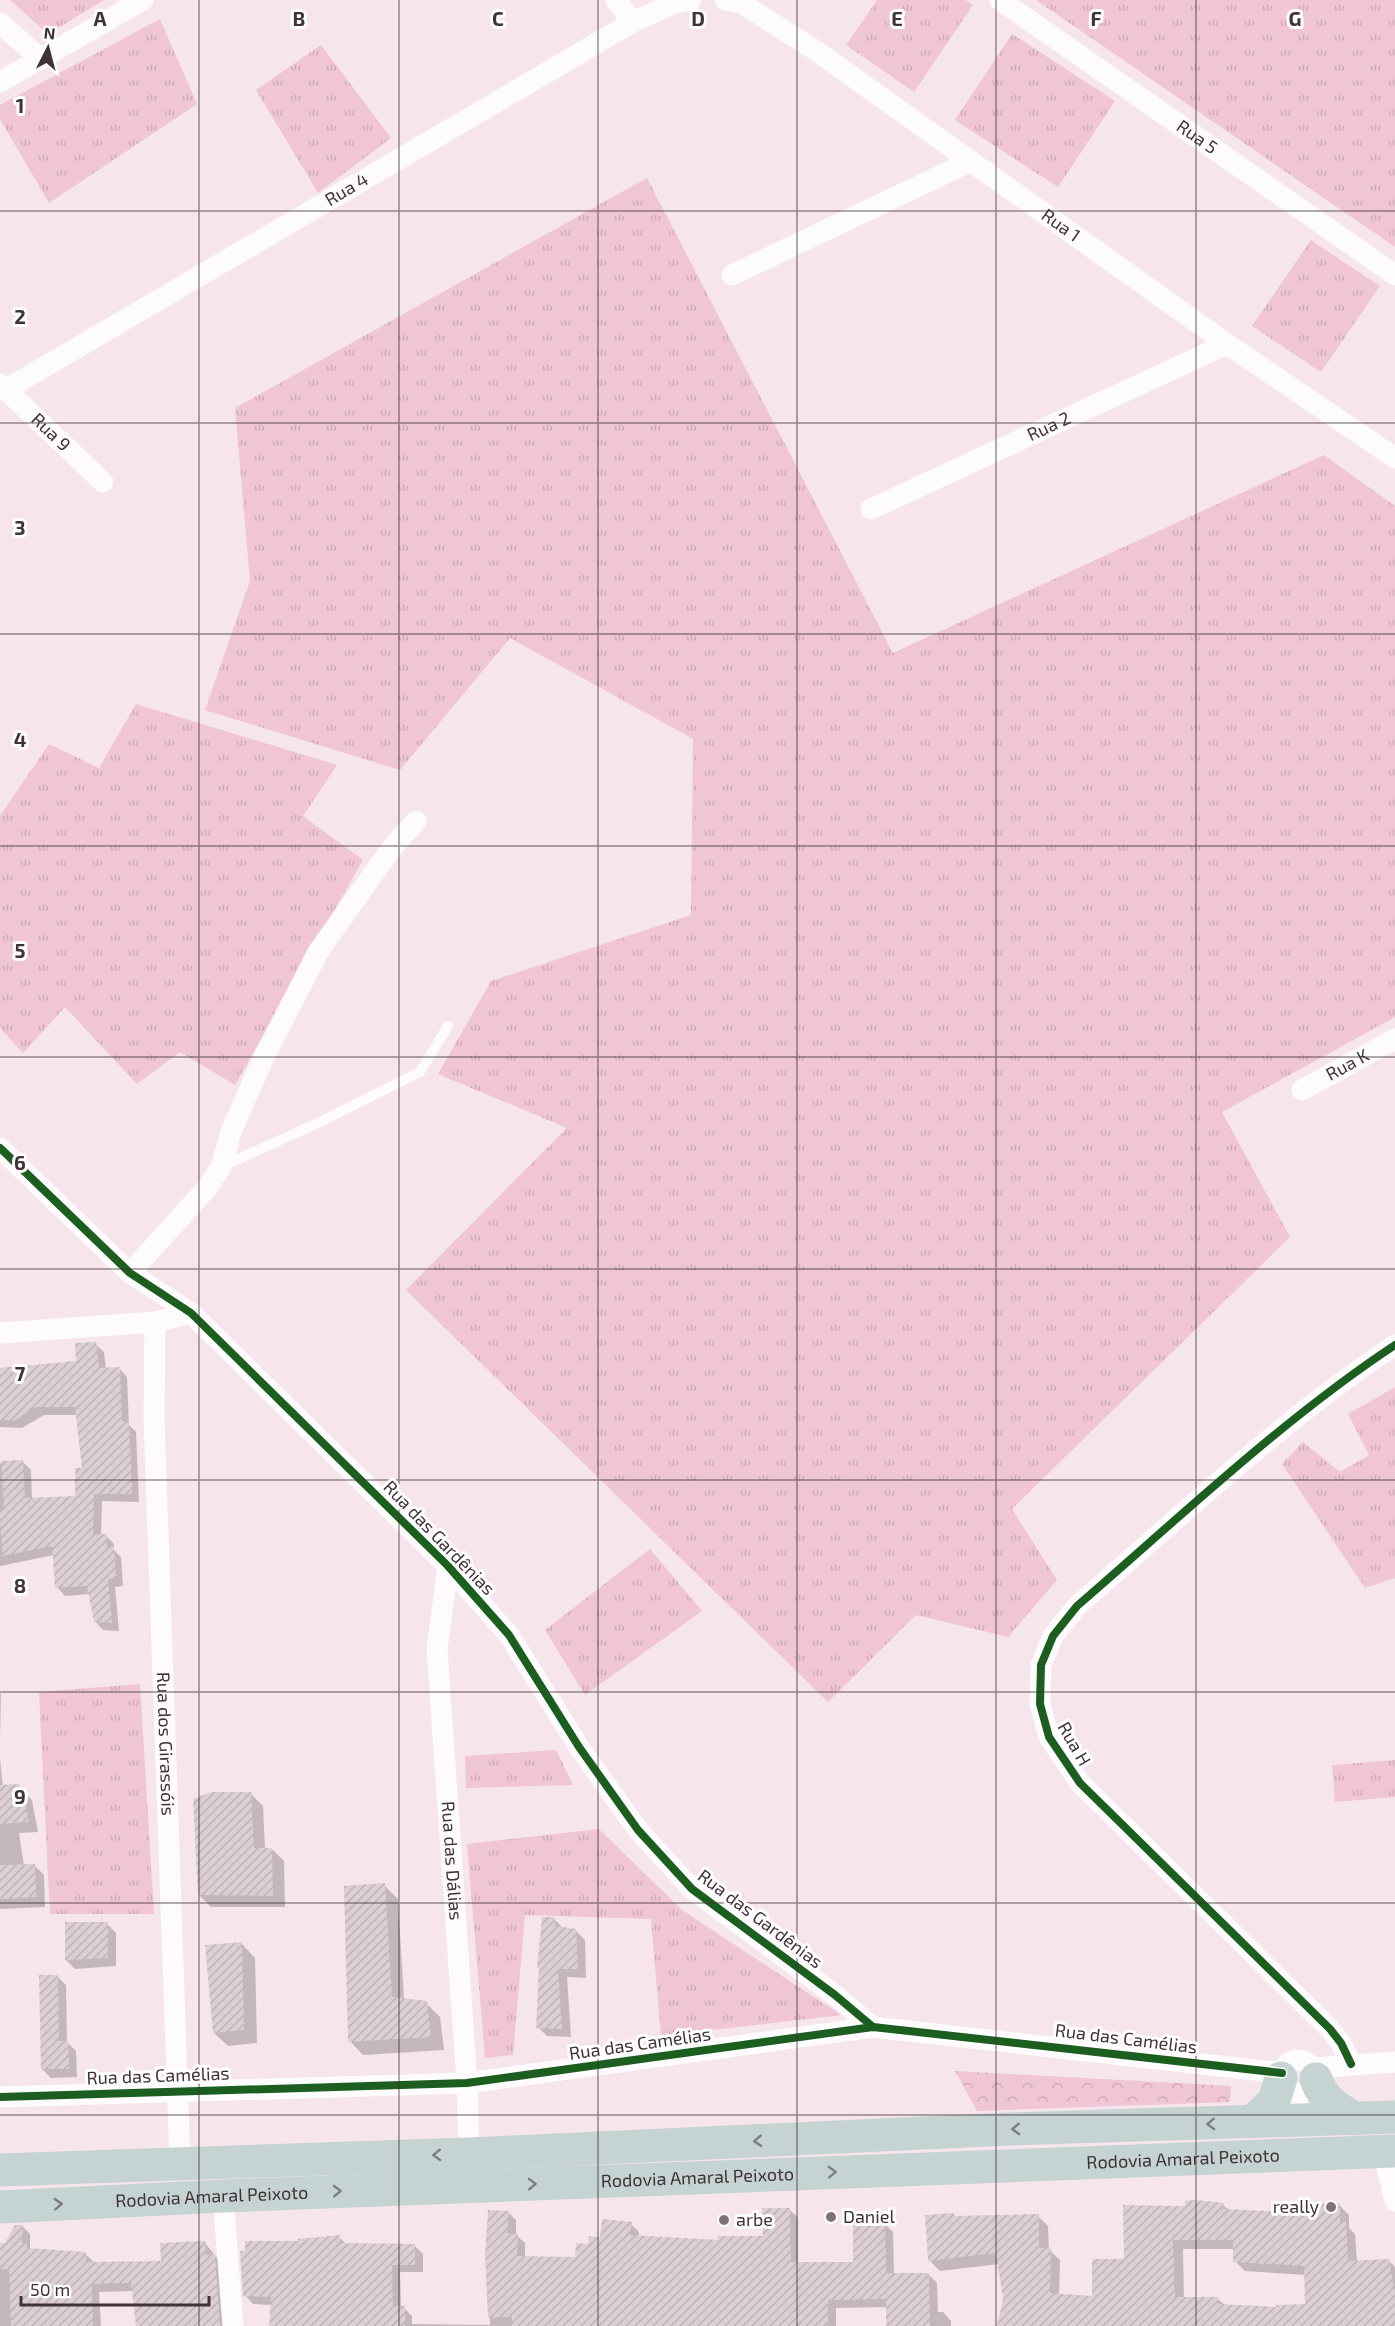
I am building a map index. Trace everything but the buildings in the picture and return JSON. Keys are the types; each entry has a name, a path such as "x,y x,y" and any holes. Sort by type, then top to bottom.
{"highway":[{"path":"1314,2074 1319,2090 1327,2100 1357,2119"},
{"path":"1252,2122 1274,2101 1282,2075"},
{"name":"Rodovia Amaral Peixoto","path":"0,2170 469,2154 1010,2129 1395,2118"},
{"name":"Rodovia Amaral Peixoto","path":"0,2207 223,2196 1389,2151"}],"street":[{"path":"0,82 143,0"},
{"path":"616,0 633,22"},
{"name":"Rua 4","path":"3,387 633,22 674,3 691,0"},
{"name":"Rua 1","path":"724,0 741,3 815,50 1227,344 1395,458"},
{"name":"Rua 5","path":"1000,0 1395,275"},
{"path":"0,23 41,59"},
{"path":"732,275 971,161"},
{"name":"Rua 2","path":"871,509 1227,344"},
{"name":"Rua 9","path":"3,387 103,482"},
{"path":"130,1273 207,1188 221,1167 232,1129 260,1067 318,952 391,849 416,821"},
{"name":"Rua K","path":"1302,1090 1395,1039"},
{"name":"Rua das Gardênias","path":"0,1148 130,1273 191,1313 448,1566 509,1635 579,1747 646,1839 692,1889 835,1995 873,2027"},
{"path":"0,1333 155,1322 191,1313"},
{"name":"Rua dos Girassóis","path":"155,1322 154,1419 180,2164"},
{"name":"Rua H","path":"1351,2064 1341,2043 1330,2029 1080,1783 1049,1737 1040,1704 1041,1665 1053,1636 1077,1606 1270,1440 1358,1370 1395,1345"},
{"name":"Rua das Dálias","path":"448,1566 437,1649 467,2083 469,2154"},
{"name":"Rua das Camélias","path":"0,2097 467,2083 873,2027 1282,2075"},
{"path":"1294,2061 1305,2062 1314,2074 1311,2089 1302,2094 1290,2092 1283,2084 1282,2075 1284,2067 1294,2061"},
{"path":"1314,2074 1351,2064 1395,2062"},
{"path":"1389,2151 1395,2201"},
{"path":"223,2196 233,2326"}],"lane":[{"path":"221,1167 322,1121 420,1072 448,1026"}],"green space":[{"path":"10,0 104,0 48,34"},
{"path":"877,0 965,0 973,5 914,92 846,45"},
{"path":"1036,0 1395,0 1395,247"},
{"path":"160,19 197,104 49,203 0,119 0,105"},
{"path":"1012,34 1115,101 1058,187 955,120"},
{"path":"321,45 391,138 318,193 256,90"},
{"path":"647,178 893,653 1324,455 1395,506 1395,1017 1222,1112 1290,1237 1012,1509 1057,1580 1008,1637 916,1615 828,1702 406,1290 567,1128 438,1074 491,981 691,915 693,739 510,638 400,770 205,710 250,581 235,408"},
{"path":"1311,240 1380,286 1321,372 1252,326"},
{"path":"136,704 337,765 303,816 363,860 235,1085 180,1052 137,1084 65,1007 23,1053 0,1028 0,816 49,744 99,768"},
{"path":"1395,1387 1395,1578 1365,1588 1282,1464 1303,1442 1340,1472 1369,1455 1348,1414"},
{"path":"650,1549 702,1611 585,1695 545,1630"},
{"path":"140,1684 154,1914 50,1914 39,1692"},
{"path":"556,1750 573,1785 466,1788 465,1756"},
{"path":"1395,1760 1395,1797 1335,1802 1332,1765"},
{"path":"599,1829 682,1910 841,2015 661,2036 651,1919 525,1915 513,2055 485,2058 467,1844"},
{"path":"955,2071 1231,2086 1230,2102 977,2111"}],"cycle path":[{"path":"0,1148 130,1273 191,1313 448,1566 509,1635 579,1747 638,1830 692,1889 835,1995 873,2027"},
{"path":"1351,2064 1341,2043 1330,2029 1080,1783 1049,1737 1040,1704 1041,1665 1053,1636 1077,1606 1272,1437 1353,1374 1395,1345"},
{"path":"0,2097 467,2083 873,2027 1282,2073"}],"place":[{"name":"really","path":"1331,2207"},
{"name":"Daniel","path":"831,2217"},
{"name":"arbe","path":"724,2220"}]}
